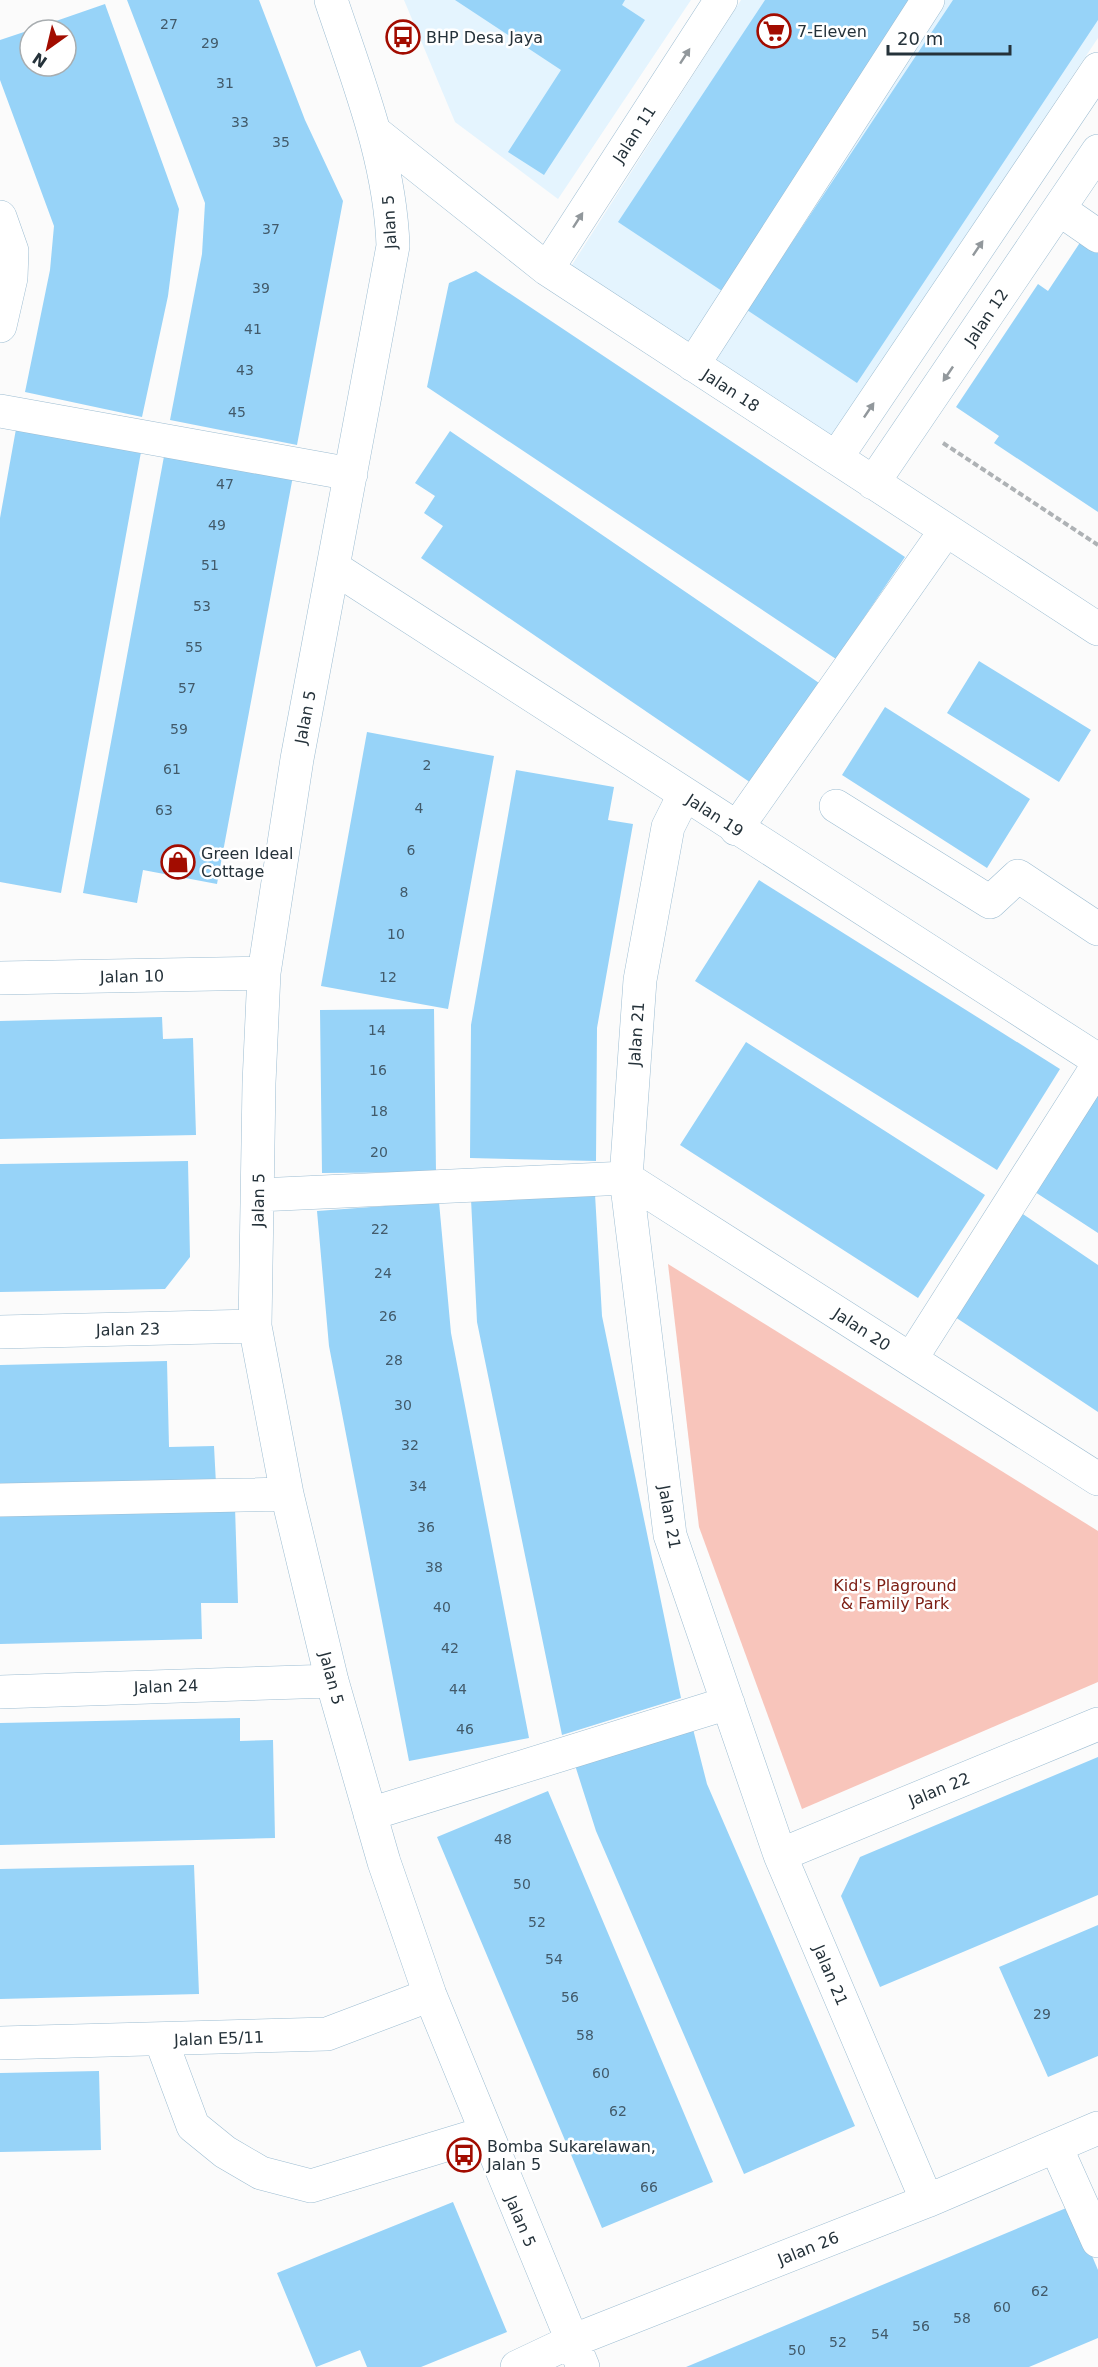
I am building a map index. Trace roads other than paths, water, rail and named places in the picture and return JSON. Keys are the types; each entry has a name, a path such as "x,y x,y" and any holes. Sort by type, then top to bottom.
{"street":[{"name":"Jalan 5","path":"331,0 376,133 392,211 393,246 297,759 264,973 259,1083 255,1326 287,1494 332,1681 370,1815 430,1995 484,2133 577,2354"},
{"name":"Jalan 11","path":"547,269 721,0"},
{"path":"693,365 928,0"},
{"path":"836,458 1098,69"},
{"name":"Jalan 18","path":"376,133 547,269 1098,629"},
{"name":"Jalan 12","path":"873,483 1098,151"},
{"path":"1059,209 1098,236"},
{"path":"0,217 12,251 11,278 0,326"},
{"path":"0,411 351,474"},
{"path":"736,829 946,530"},
{"name":"Jalan 19","path":"333,567 1098,1063"},
{"name":"Jalan 21","path":"684,795 668,826 640,980 626,1178 670,1535 780,1855 927,2201"},
{"path":"836,806 990,902 1018,876 1098,928"},
{"name":"Jalan 10","path":"0,978 264,973"},
{"path":"910,1359 1098,1063"},
{"path":"258,1195 626,1178"},
{"name":"Jalan 20","path":"626,1178 1098,1479"},
{"name":"Jalan 23","path":"0,1332 255,1326"},
{"path":"0,1500 287,1494"},
{"name":"Jalan 24","path":"0,1692 332,1681"},
{"path":"370,1815 728,1703"},
{"name":"Jalan 22","path":"780,1855 1098,1724"},
{"name":"Jalan E5/11","path":"0,2043 327,2034 430,1995"},
{"path":"161,2040 193,2126 225,2152 261,2173 311,2186 484,2133"},
{"name":"Jalan 26","path":"518,2367 577,2354 1098,2128"},
{"path":"1056,2147 1098,2241"}],"place":[{"name":"7-Eleven","path":"774,31"},
{"name":"BHP Desa Jaya","path":"403,37"},
{"name":"Green Ideal Cottage","path":"178,862"},
{"name":"Bomba Sukarelawan, Jalan 5","path":"464,2155"}],"park label":[{"name":"Kid's Plaground & Family Park","path":"895,1594"}]}
